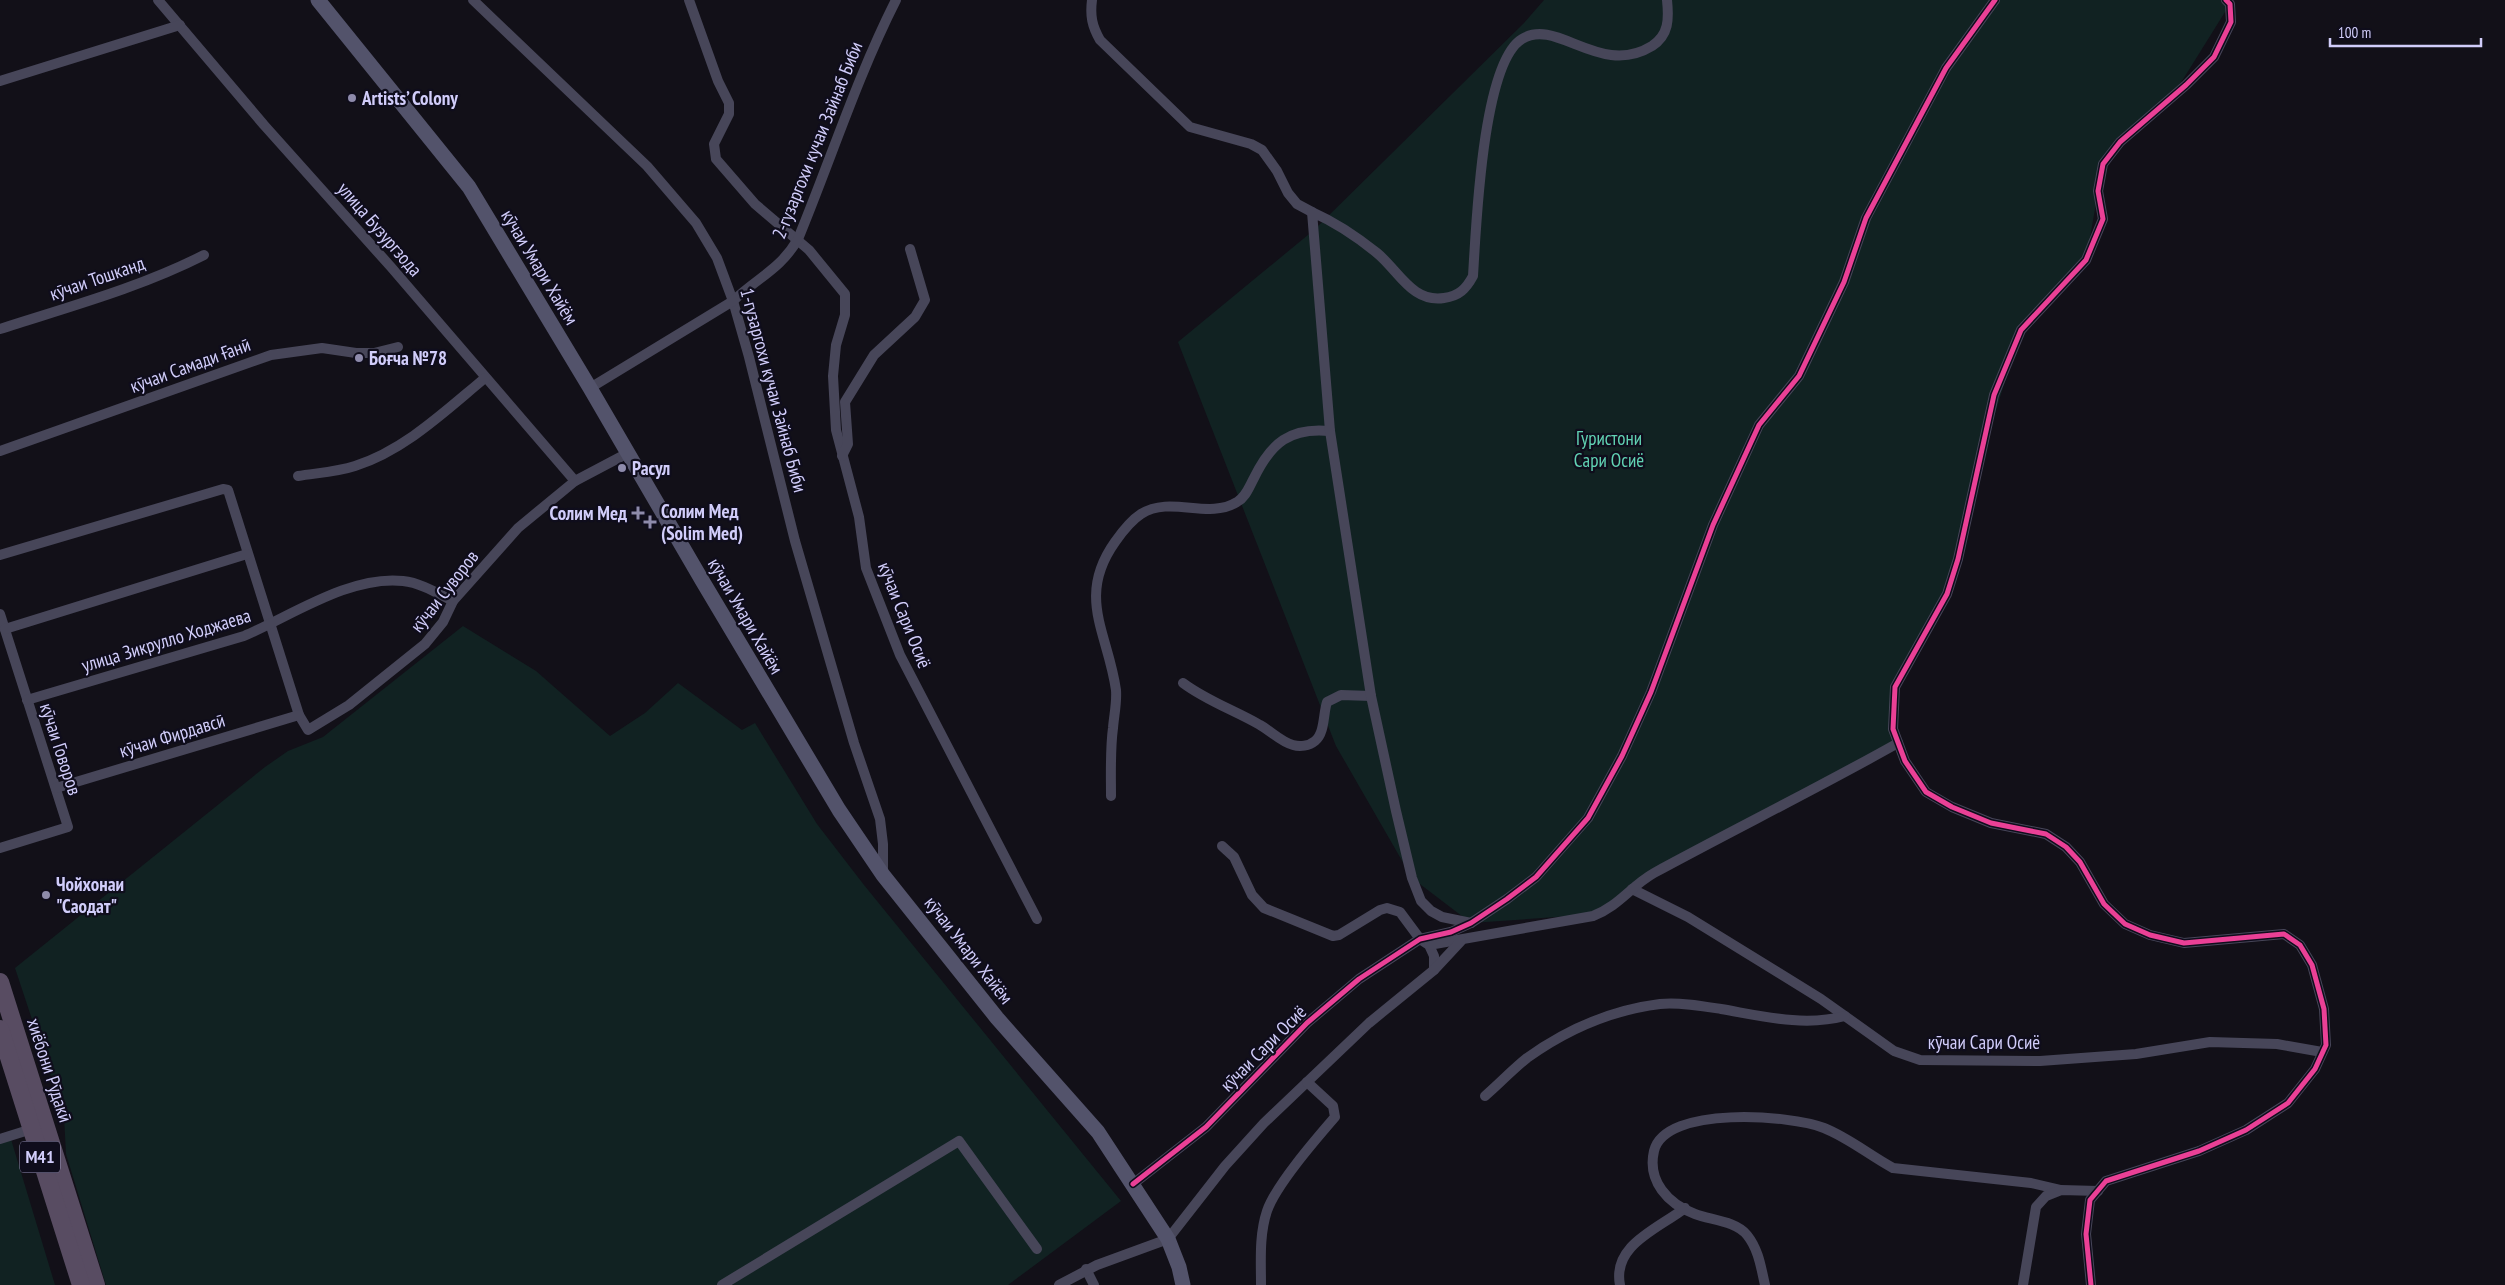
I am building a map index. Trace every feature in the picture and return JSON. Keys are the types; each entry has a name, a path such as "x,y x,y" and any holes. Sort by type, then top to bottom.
{"highway":[{"name":"хиёбони Рӯдакӣ","path":"0,982 38,1127 96,1285"},
{"name":"M41","path":"0,1030 38,1127 81,1285"}],"main road":[{"name":"кӯчаи Умари Хайём","path":"318,0 469,187 839,810 883,875 997,1018 1091,1123 1168,1239 1179,1267 1183,1285"}],"street":[{"name":"улица Бузургзода","path":"158,0 264,125 576,481"},
{"name":"1-гузаргохи кучаи Зайнаб Биби","path":"473,0 646,166 690,216 717,258 733,301 796,541 854,743 880,820 883,844 883,875"},
{"name":"кӯчаи Сари Осиё","path":"689,0 718,81 729,103 729,114 714,144 716,159 754,204 810,250 845,294 845,315 836,345 834,376 836,430 859,518 866,568 900,655 1037,919"},
{"name":"2-гузаргохи кучаи Зайнаб Биби","path":"590,388 733,301 748,286 776,268 798,239 866,64 896,0"},
{"path":"1092,0 1090,14 1093,26 1100,40 1172,112 1190,127 1199,131 1251,144 1262,150 1270,158 1297,204 1353,234 1380,256 1402,280 1421,296 1435,299 1452,297 1467,288 1473,276 1485,136 1494,96 1507,56 1515,44 1531,35 1547,35 1604,55 1629,57 1661,41 1666,33 1668,20 1667,0"},
{"path":"1424,942 1471,923 1536,877 1588,818 1622,756 1651,692 1713,525 1759,425 1799,376 1844,282 1866,218 1946,68 1995,0"},
{"path":"2091,1285 2086,1234 2090,1200 2106,1181 2199,1151 2246,1130 2288,1103 2315,1070 2326,1045 2324,1009 2312,965 2300,945 2284,934 2184,943 2150,935 2125,924 2104,904 2080,862 2066,847 2046,834 1991,822 1952,807 1926,792 1905,761 1893,729 1895,687 1922,635 1947,594 1958,559 1994,395 2006,362 2021,330 2086,260 2102,219 2098,191 2103,164 2120,142 2186,85 2214,57 2231,22 2230,4 2226,0"},
{"path":"0,81 180,25"},
{"path":"1312,212 1330,431 1371,696 1412,878 1421,901 1431,911 1442,917 1471,923"},
{"path":"842,456 848,444 845,402 874,355 915,316 925,300 910,249"},
{"name":"кӯчаи Тошканд","path":"0,329 128,287 177,269 204,255"},
{"name":"кӯчаи Самади Ғанӣ","path":"0,450 271,355 305,348 322,348 356,354 374,354 398,347"},
{"path":"298,476 354,467 388,453 413,436 485,378"},
{"path":"1111,796 1116,690 1095,600 1098,576 1104,558 1124,530 1140,514 1154,508 1169,506 1214,509 1231,505 1244,497 1262,460 1273,447 1297,432 1313,429 1330,431"},
{"name":"кӯчаи Суворов","path":"298,716 308,730 349,705 425,644 443,622 453,601 518,528 576,481 628,453"},
{"path":"0,555 223,489 228,490 298,716"},
{"path":"5,629 247,554"},
{"name":"улица Зикрулло Ходжаева","path":"27,700 244,636 270,625 313,601 376,582 403,581 420,585 453,601"},
{"name":"кӯчаи Говоров","path":"0,614 68,827 0,848"},
{"path":"1183,683 1202,697 1252,720 1292,745 1305,746 1314,742 1321,732 1323,713 1327,702 1341,696 1371,696"},
{"name":"кӯчаи Фирдавсӣ","path":"56,788 298,716"},
{"name":"кӯчаи Сари Осиё","path":"1132,1184 1206,1127 1307,1023 1359,979 1424,942 1461,940 1592,916 1607,911 1651,874 1819,788 1898,743"},
{"path":"1222,846 1234,857 1252,895 1264,908 1332,936 1339,935 1380,910 1393,909 1400,912 1434,956 1434,970"},
{"name":"кӯчаи Сари Осиё","path":"1632,889 1688,917 1845,1016 1894,1051 1920,1060 2040,1061 2136,1054 2210,1042 2277,1044 2322,1052"},
{"path":"1059,1285 1086,1269 1168,1239 1225,1166 1264,1123 1369,1023 1434,970 1461,940"},
{"path":"1485,1096 1527,1059 1570,1031 1604,1016 1661,1004 1702,1006 1796,1021 1825,1022 1845,1016"},
{"path":"1261,1285 1261,1244 1267,1211 1283,1184 1335,1117 1333,1106 1306,1082"},
{"path":"1765,1285 1759,1257 1747,1234 1726,1222 1694,1214 1665,1196 1659,1188 1652,1170 1654,1149 1665,1134 1675,1128 1722,1118 1779,1118 1822,1127 1846,1138 1872,1157 1893,1168 2031,1183 2061,1190 2098,1190"},
{"path":"0,1138 38,1127"},
{"path":"722,1285 959,1141 1037,1249"},
{"path":"2023,1285 2036,1207 2046,1196 2061,1190"},
{"path":"1620,1285 1618,1275 1624,1257 1632,1244 1685,1208"},
{"path":"1086,1269 1094,1285"}],"green space":[{"name":"Гуристони Сари Осиё","path":"1544,0 2223,0 2230,4 2172,97 2103,164 2086,260 2021,330 1977,471 1947,594 1895,687 1898,743 1651,874 1599,914 1471,923 1412,878 1336,746 1178,342 1314,230 1524,23"},
{"path":"463,626 536,671 610,736 645,713 678,683 742,730 755,723 817,824 864,885 1121,1201 1008,1285 106,1285 66,1154 64,1116 15,968 265,767 288,751 323,737"},
{"path":"10,1136 55,1285 0,1285 0,1138"}],"cycle path":[{"path":"1133,1184 1206,1127 1307,1023 1359,979 1420,939 1451,932 1471,923 1507,899 1536,877 1588,818 1622,756 1651,692 1713,525 1759,425 1799,376 1844,282 1866,218 1946,68 1995,0"},
{"path":"2091,1285 2086,1234 2090,1200 2106,1181 2199,1151 2246,1130 2288,1103 2315,1069 2326,1045 2324,1009 2312,965 2300,945 2284,934 2184,943 2150,935 2125,924 2104,904 2080,862 2066,847 2046,834 1991,823 1952,807 1926,792 1905,761 1893,729 1895,687 1947,594 1958,559 1994,395 2021,330 2086,260 2103,219 2098,191 2103,164 2120,142 2186,85 2214,57 2231,22 2230,4 2226,0"}],"place":[{"name":"Artists’ Colony","path":"352,98"},
{"name":"Боғча №78","path":"359,358"},
{"name":"Расул","path":"622,468"},
{"name":"Солим Мед","path":"638,513"},
{"name":"Солим Мед (Solim Med)","path":"650,522"},
{"name":"Чойхонаи \"Саодат\"","path":"46,895"}]}
